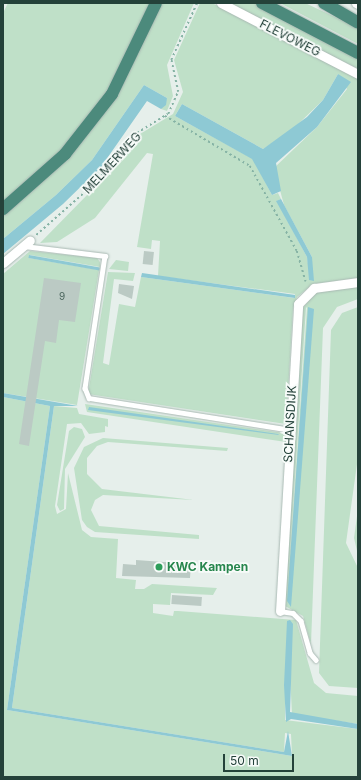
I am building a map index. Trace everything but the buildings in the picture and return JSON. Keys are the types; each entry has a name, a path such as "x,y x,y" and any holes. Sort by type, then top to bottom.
{"highway":[{"path":"3,209 65,154 112,94 156,3"},
{"name":"FLEVOWEG","path":"262,3 358,53"},
{"path":"324,3 358,23"}],"street":[{"name":"FLEVOWEG","path":"221,3 358,74"},
{"path":"3,263 30,240"},
{"path":"307,292 319,286 358,282"},
{"name":"SCHANSDIJK","path":"280,611 297,308 307,292"}],"lane":[{"path":"22,246 105,256 85,388 89,398 290,430"},
{"path":"280,611 293,613 301,621 310,653 316,660"}],"path":[{"path":"197,3 171,60 178,92 165,116 250,166 297,251 304,268 307,292"},
{"name":"MELMERWEG","path":"30,240 95,183 137,133 165,116"}],"green space":[{"path":"8,3 150,3 102,101 60,155 3,204 3,13"},
{"path":"162,3 194,3 167,65 173,96 167,111 161,109 167,98 144,85 92,160 56,195 3,239 3,213 123,84"},
{"path":"200,3 212,3 358,78 358,278 313,284 297,297 293,308 286,424 88,394 108,272 135,273 133,281 114,279 103,363 109,365 119,304 135,307 141,277 294,298 295,294 158,276 160,241 152,240 151,249 137,247 153,154 147,153 95,218 57,242 40,243 141,140 140,134 173,114 183,92 174,60","holes":["338,74 347,89 317,127 274,168 284,205 312,257 309,270 307,257 277,201 281,199 278,193 272,195 253,159 175,116 182,104 263,149 291,131 323,100"]},
{"path":"229,3 254,3 358,57 358,69"},
{"path":"280,3 305,3 358,29 358,44"},
{"path":"30,251 97,258 100,262 100,267 30,255 29,258 99,270 77,405 3,393 3,274"},
{"path":"116,260 129,262 128,271 109,269"},
{"path":"358,286 358,299 337,307 323,328 311,644 303,616 285,606 301,310 316,292","holes":["307,307 287,601 306,308"]},
{"path":"358,307 358,457 346,543 358,568 358,688 329,686 319,673 331,330 342,313"},
{"path":"3,397 50,406 7,710 292,756 291,734 285,733 284,752 12,708 54,406 77,408 79,414 108,419 108,427 105,426 105,432 89,434 81,423 67,424 55,506 57,514 66,509 68,473 82,530 91,537 118,539 116,578 136,580 135,589 144,589 152,584 217,588 213,595 171,593 170,605 153,604 153,613 173,616 174,611 178,611 296,620 314,683 326,693 358,696 358,724 292,714 290,675 285,672 285,720 358,729 358,777 3,777"},
{"path":"85,404 284,433 286,442 87,412"},
{"path":"74,427 82,429 85,437 65,469 64,509 60,511 57,505 69,431"},
{"path":"103,438 228,448 227,451 108,442 97,446 87,458 87,474 102,489 194,500 103,495 95,500 91,510 99,526 199,535 199,539 95,532 87,527 82,520 74,468 84,447"},
{"path":"358,509 358,555 354,538"}],"water":[{"path":"338,74 351,82 317,127 276,163 281,191 272,195 252,159 175,116 182,104 263,149 307,117 323,100"},
{"path":"144,85 167,98 166,105 161,109 147,101 101,167 63,204 3,254 3,239 56,195 92,160"},
{"path":"281,199 312,257 314,281 309,280 307,257 276,201"},
{"path":"29,255 100,268 99,270 28,258"},
{"path":"142,273 295,295 295,298 141,277"},
{"path":"308,307 314,309 291,607 287,601"},
{"path":"3,393 78,406 54,406 12,708 284,752 288,731 292,756 7,710 50,406 3,397"},
{"path":"89,407 278,434 279,435 88,410"},
{"path":"290,620 293,624 290,712 358,724 358,729 291,719 286,722 284,685 287,621"}],"place":[{"name":"KWC Kampen","path":"159,567"}]}
